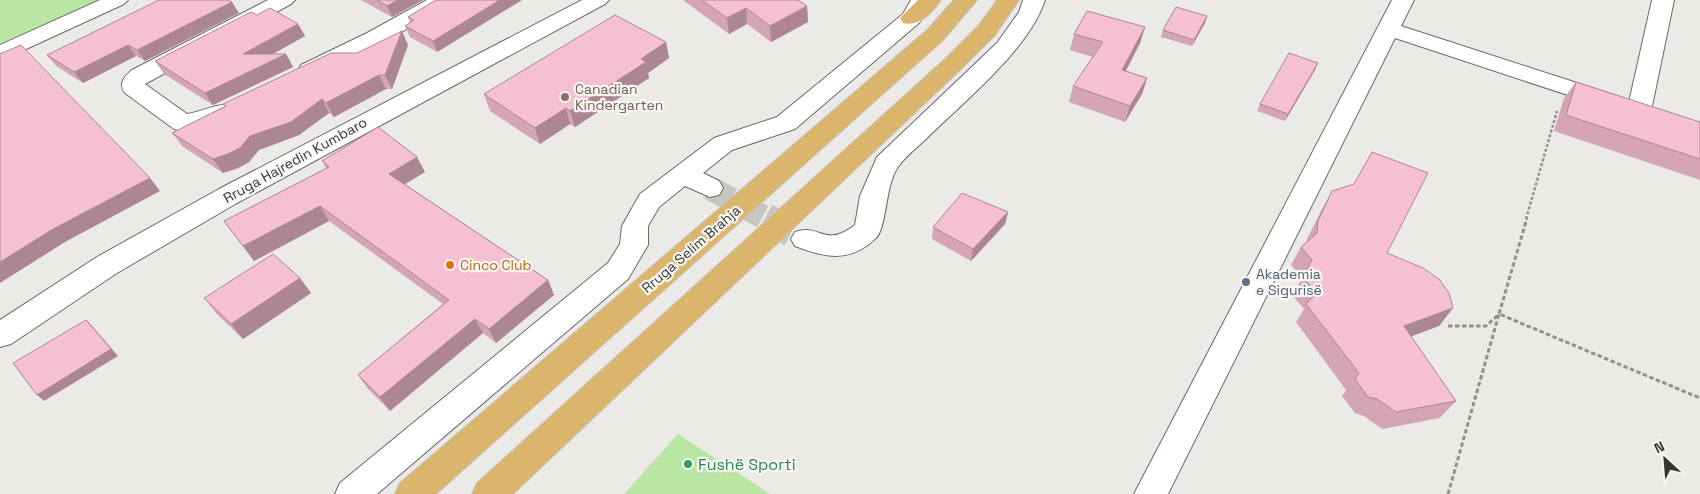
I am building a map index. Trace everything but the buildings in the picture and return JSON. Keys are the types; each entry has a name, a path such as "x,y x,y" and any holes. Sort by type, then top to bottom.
{"main road":[{"path":"916,9 930,0"},
{"name":"Rruga Selim Brahja","path":"412,494 935,35 966,0"},
{"path":"489,494 953,64 987,30 1008,0"}],"street":[{"path":"0,54 117,0"},
{"path":"242,103 206,120 183,124 132,88 133,82 140,75 284,0"},
{"path":"286,81 375,38 442,0"},
{"name":"Rruga Hajredin Kumbaro","path":"0,335 107,265 564,8 598,0"},
{"path":"805,239 827,248 849,245 868,230 873,196 886,163 1005,48 1030,12 1034,0"},
{"path":"1151,494 1403,0"},
{"path":"1388,29 1648,114 1663,0"},
{"path":"352,494 618,271 634,245 635,226 649,201 723,144 770,130 786,123 916,9"},
{"path":"683,174 710,188"}],"path":[{"path":"1448,494 1564,86"},
{"path":"1448,326 1486,326 1499,314"},
{"path":"1499,314 1700,398"}],"green space":[{"path":"0,0 98,0 0,44"},
{"name":"Fushë Sporti","path":"678,434 770,494 624,494"}],"tunnel":[{"path":"710,188 767,219"},
{"path":"765,218 805,239"}],"place":[{"name":"Canadian Kindergarten","path":"565,97"},
{"name":"Cinco Club","path":"450,265"},
{"name":"Akademia e Sigurisë","path":"1246,282"},
{"name":"Fushë Sporti","path":"688,464"}]}
